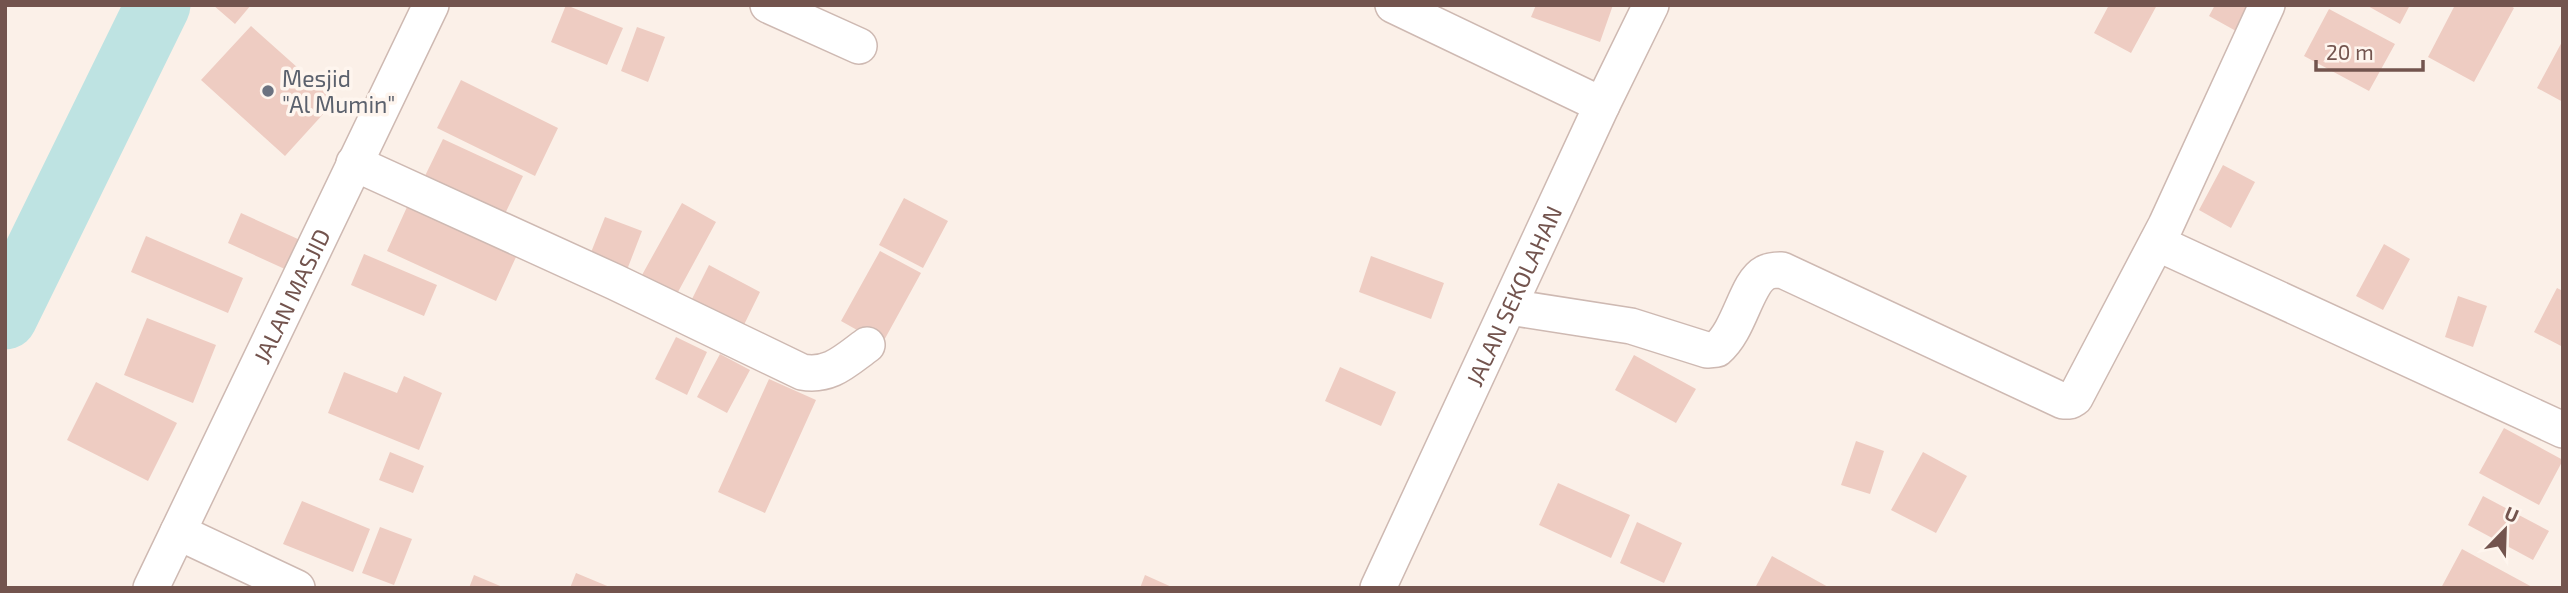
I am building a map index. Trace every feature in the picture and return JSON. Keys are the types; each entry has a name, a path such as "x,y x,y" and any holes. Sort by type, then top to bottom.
{"street":[{"name":"JALAN MASJID","path":"151,588 430,5"},
{"path":"768,5 859,46"},
{"path":"1393,5 1602,105"},
{"name":"JALAN SEKOLAHAN","path":"1378,588 1651,5"},
{"path":"1509,307 1631,326 1707,350 1717,349 1733,331 1754,282 1764,274 1782,270 2063,401 2070,401 2075,398 2157,243 2267,5"},
{"path":"354,163 615,282 802,372 815,374 834,370 867,345"},
{"path":"2157,243 2563,430"},
{"path":"178,532 297,588"}],"building":[{"path":"213,5 251,5 235,24"},
{"path":"566,5 623,28 607,65 551,42"},
{"path":"1536,5 1613,5 1600,42 1531,17"},
{"path":"2109,5 2157,5 2131,53 2094,33"},
{"path":"2215,5 2262,5 2245,36 2209,16"},
{"path":"2366,5 2410,5 2400,24"},
{"path":"2455,5 2509,5 2514,8 2474,82 2428,57"},
{"path":"2329,9 2395,44 2369,91 2304,56"},
{"name":"Mesjid \"Al Mumin\"","path":"251,26 335,101 285,156 201,80"},
{"path":"637,27 665,37 648,82 621,71"},
{"path":"2563,40 2563,102 2537,88"},
{"path":"461,80 558,128 535,176 437,128"},
{"path":"443,139 523,176 503,218 423,180"},
{"path":"2223,165 2255,182 2231,228 2199,210"},
{"path":"904,198 948,221 923,268 879,245"},
{"path":"682,203 716,222 672,303 637,284"},
{"path":"407,207 516,257 496,301 387,251"},
{"path":"241,213 300,240 287,270 228,243"},
{"path":"605,217 642,231 625,275 588,260"},
{"path":"146,236 243,278 228,313 131,272"},
{"path":"2384,244 2410,259 2383,310 2356,296"},
{"path":"880,251 921,273 882,344 841,321"},
{"path":"364,254 437,285 424,316 351,285"},
{"path":"1371,256 1444,283 1431,319 1359,292"},
{"path":"709,265 760,292 739,335 687,309"},
{"path":"2557,288 2563,291 2563,347 2534,332"},
{"path":"2458,296 2487,306 2473,347 2445,337"},
{"path":"147,318 216,345 193,403 124,375"},
{"path":"676,337 707,352 687,395 655,379"},
{"path":"720,354 750,370 727,413 697,397"},
{"path":"1634,355 1696,389 1676,423 1615,390"},
{"path":"1340,367 1396,392 1381,426 1325,401"},
{"path":"344,372 397,393 404,376 442,393 419,450 328,413"},
{"path":"769,379 816,400 765,513 718,492"},
{"path":"96,382 177,423 148,481 67,440"},
{"path":"2504,428 2563,460 2539,505 2479,473"},
{"path":"1856,441 1884,451 1870,494 1841,485"},
{"path":"390,452 424,466 413,493 379,480"},
{"path":"1923,452 1967,476 1936,533 1891,510"},
{"path":"1558,483 1630,515 1611,558 1539,525"},
{"path":"2483,496 2549,531 2533,560 2468,525"},
{"path":"302,501 370,529 353,572 283,544"},
{"path":"1637,522 1682,543 1664,583 1620,563"},
{"path":"380,527 412,539 394,585 362,573"},
{"path":"2462,549 2534,588 2441,588"},
{"path":"1772,556 1830,588 1755,588"},
{"path":"576,573 612,588 570,588"},
{"path":"474,575 505,588 469,588"},
{"path":"1145,575 1174,588 1140,588"}],"waterway":[{"path":"5,317 158,5"}],"place":[{"name":"Mesjid \"Al Mumin\"","path":"268,91"}]}
